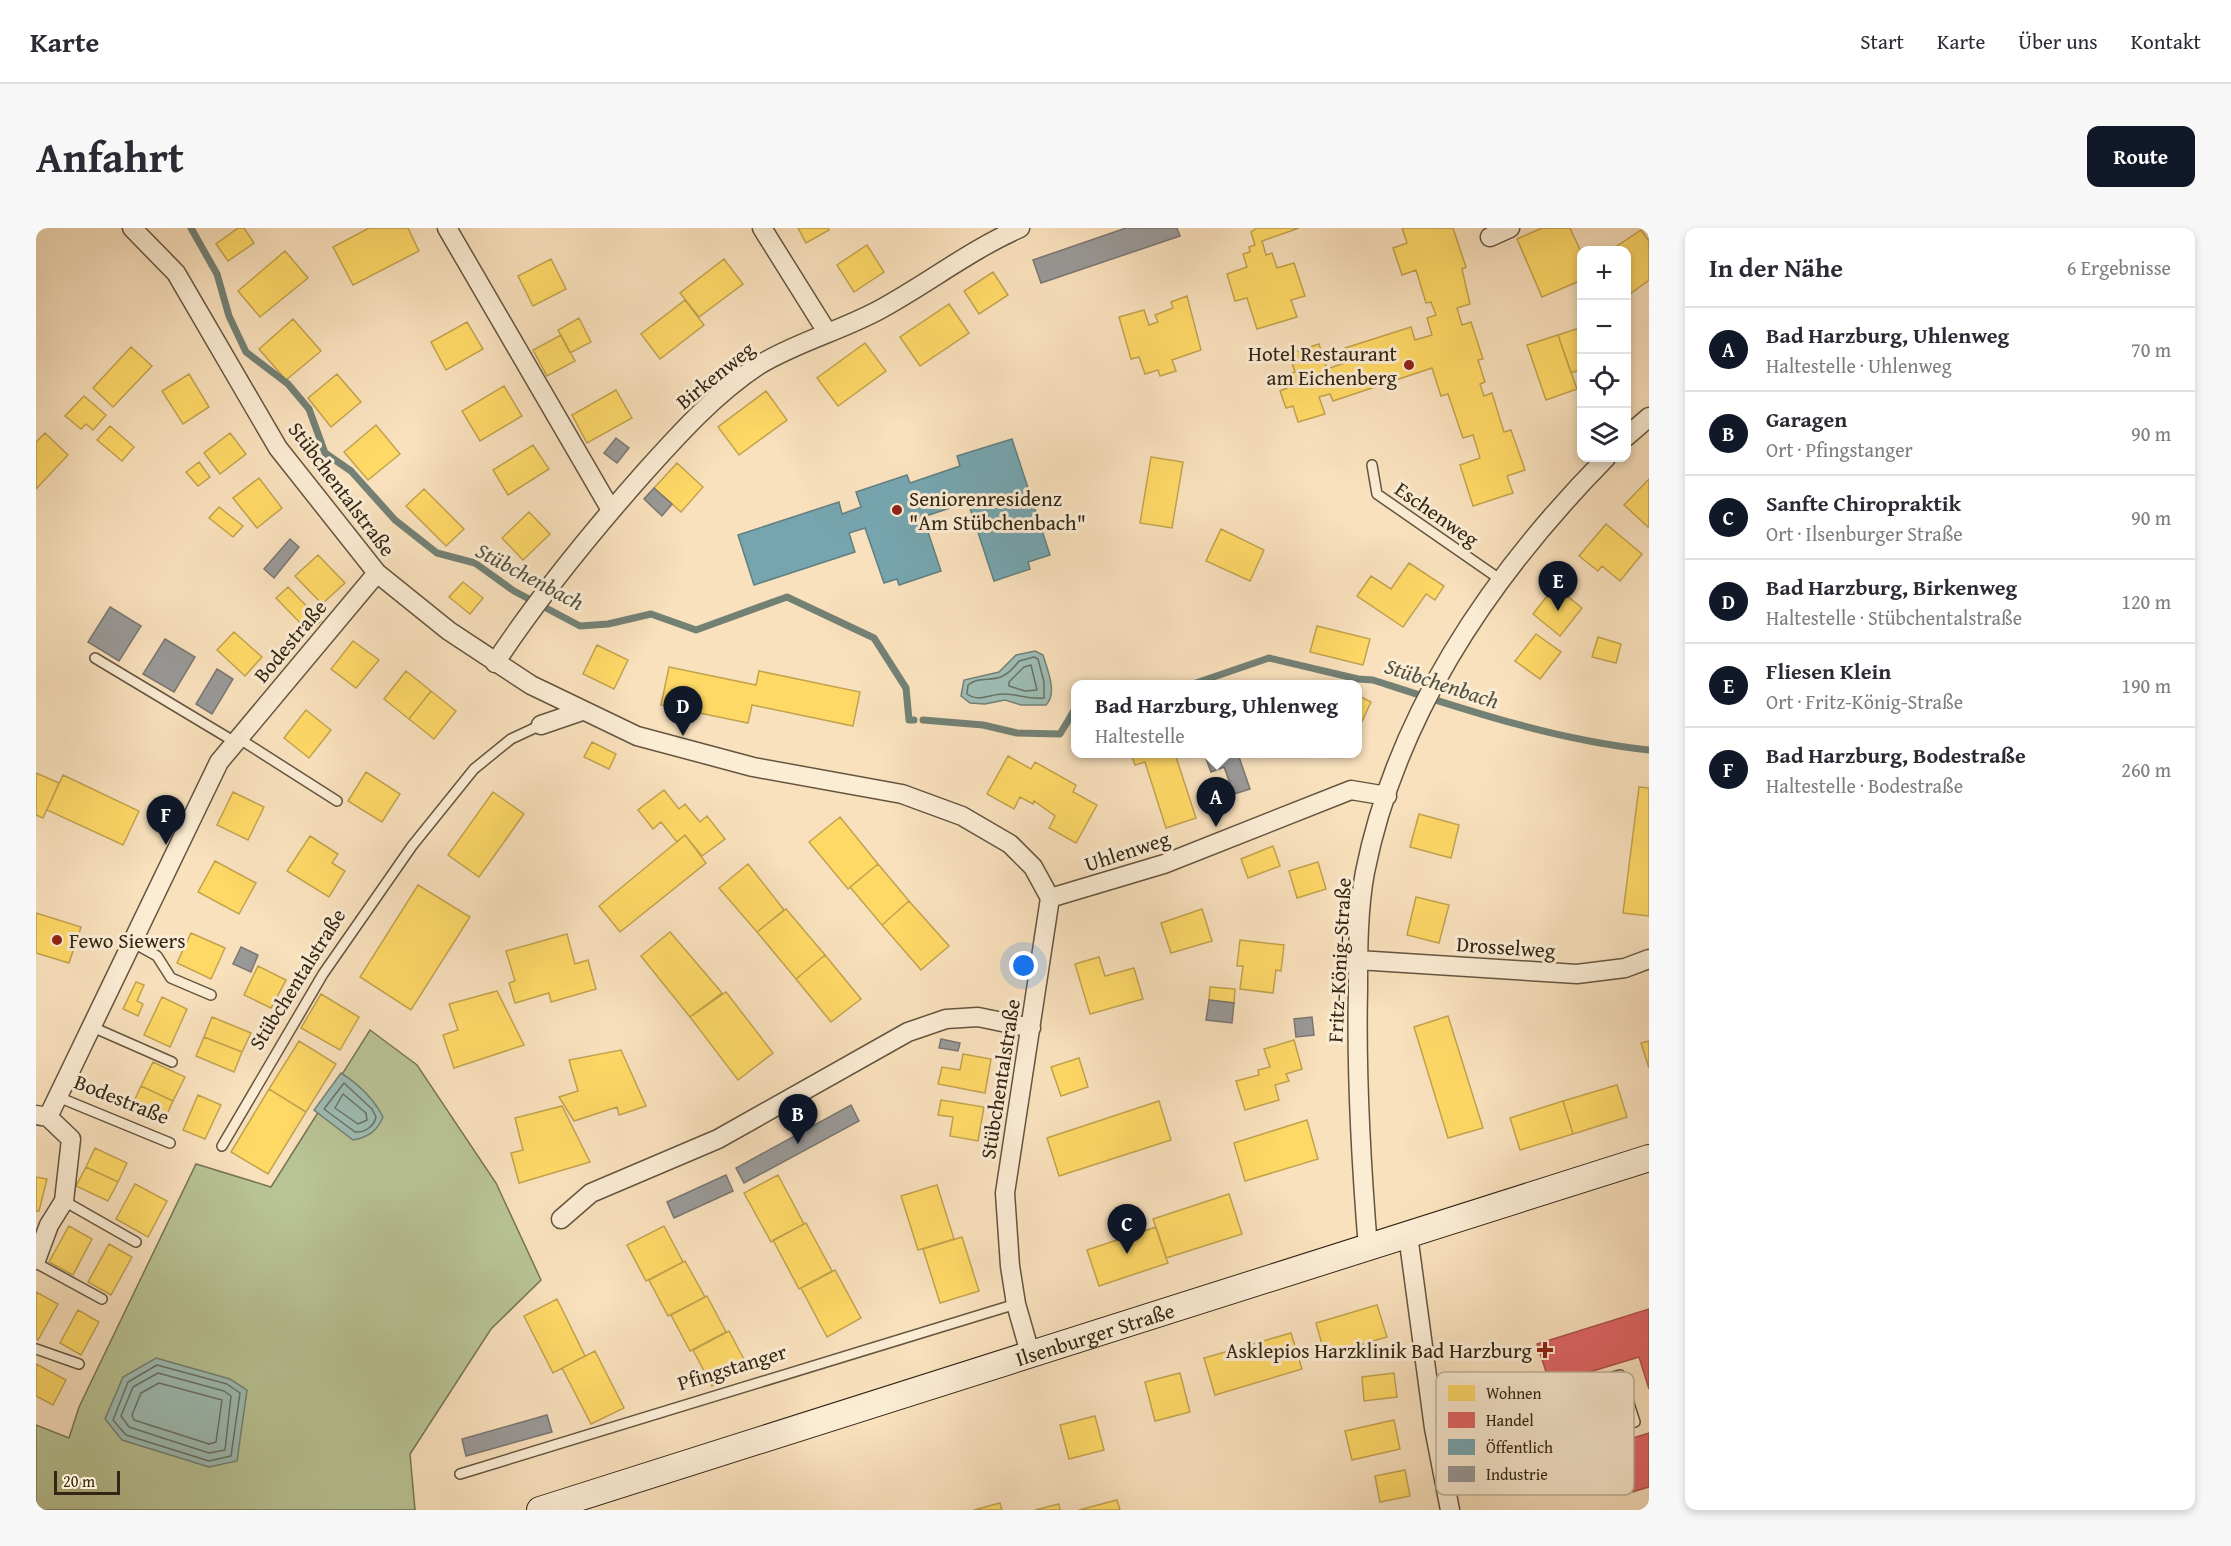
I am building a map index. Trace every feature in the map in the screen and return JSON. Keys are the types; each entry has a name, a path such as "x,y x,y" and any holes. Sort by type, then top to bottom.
{"main road":[{"name":"Ilsenburger Straße","path":"540,1510 1649,1158"}],"street":[{"name":"Stübchentalstraße","path":"132,228 176,273 278,448 377,573 412,604 495,663 531,686 637,736 753,767 902,794 962,816 1010,844 1033,867 1050,898 1005,1193 1006,1230 1016,1304 1030,1353"},
{"path":"447,228 611,510"},
{"path":"762,228 827,332"},
{"name":"Birkenweg","path":"495,663 536,602 611,510 680,432 725,390 774,356 878,310 951,265 1020,228"},
{"path":"1490,237 1510,228"},
{"path":"1631,433 1649,417"},
{"name":"Fritz-König-Straße","path":"1368,1248 1357,1053 1358,960 1365,873 1387,796 1422,706 1432,688 1502,580 1565,500 1602,462"},
{"name":"Bodestraße","path":"42,1116 58,1097 130,941 219,762 377,573"},
{"name":"Stübchentalstraße","path":"541,725 582,711"},
{"name":"Uhlenweg","path":"1050,898 1164,864 1351,790 1387,796"},
{"name":"Drosselweg","path":"1358,960 1577,974 1625,968 1649,959"},
{"path":"561,1219 591,1193 718,1139 908,1032 946,1019 978,1017 1031,1028"},
{"path":"36,1262 49,1225 64,1201 71,1139 42,1116"},
{"path":"1408,1235 1436,1438"},
{"path":"1447,1495 1450,1510"}],"lane":[{"name":"Eschenweg","path":"1372,465 1377,494 1502,580"},
{"path":"95,658 337,801"},
{"name":"Stübchentalstraße","path":"222,1146 322,974 412,846 474,770 511,739 541,725"},
{"path":"130,941 157,956 171,978 211,995"},
{"path":"90,1026 172,1062"},
{"name":"Bodestraße","path":"58,1097 170,1143"},
{"path":"64,1201 136,1242"},
{"path":"36,1262 102,1299"},
{"name":"Pfingstanger","path":"460,1474 1016,1304"},
{"path":"36,1349 79,1364"}],"green space":[{"path":"370,1030 417,1065 496,1183 541,1280 491,1329 410,1454 415,1510 36,1510 36,1425 69,1438 79,1407 196,1164 271,1187"}],"water":[{"path":"1035,651 1043,655 1050,681 1051,694 1046,705 1021,705 1005,700 985,704 970,703 961,696 964,680 999,672 1016,655"},
{"path":"341,1073 365,1092 383,1117 372,1133 353,1140 314,1110"},
{"path":"156,1358 230,1379 247,1390 237,1461 209,1467 122,1440 105,1419 123,1377"}],"building: Wohnen":[{"path":"238,228 244,228 254,243 228,261 216,244"},
{"path":"369,228 408,228 419,251 353,285 333,247"},
{"path":"798,228 828,228 829,230 806,243"},
{"path":"1257,228 1299,228 1262,241 1266,255 1272,253 1277,268 1294,263 1305,296 1291,300 1297,317 1257,329 1247,298 1235,301 1227,274 1247,267 1243,254 1250,252 1249,247 1255,245 1251,232"},
{"name":"Hotel Restaurant am Eichenberg","path":"1402,228 1453,228 1466,267 1462,269 1470,304 1457,308 1462,325 1471,322 1483,359 1478,360 1485,382 1480,384 1484,396 1492,393 1504,432 1511,430 1525,470 1507,476 1513,493 1473,506 1460,465 1480,458 1473,435 1463,438 1448,394 1441,396 1432,368 1333,401 1330,394 1319,397 1325,414 1298,422 1293,406 1286,408 1280,391 1287,388 1283,376 1295,372 1289,354 1319,344 1327,369 1350,361 1345,348 1411,327 1415,340 1432,335 1427,318 1436,315 1431,302 1426,303 1416,270 1402,275 1393,248 1407,243"},
{"path":"1542,228 1570,228 1578,246 1577,282 1542,297 1517,239"},
{"path":"1641,230 1649,241 1649,280 1631,293 1631,246 1617,246"},
{"path":"867,245 884,272 854,292 837,265"},
{"path":"285,251 308,278 260,317 238,291"},
{"path":"551,259 566,289 533,306 518,276"},
{"path":"724,259 743,284 699,317 680,293"},
{"path":"993,272 1008,295 979,314 964,291"},
{"path":"1187,296 1201,350 1172,360 1176,371 1160,376 1158,370 1145,374 1139,357 1131,359 1119,317 1144,310 1149,325 1158,322 1155,315 1173,308 1171,302"},
{"path":"685,300 704,325 660,359 641,334"},
{"path":"949,304 969,333 920,366 900,337"},
{"path":"579,318 591,342 570,353 558,330"},
{"path":"293,319 321,351 286,380 259,349"},
{"path":"467,322 483,349 446,370 431,342"},
{"path":"1577,329 1577,371 1571,373 1558,335"},
{"path":"561,335 575,361 547,376 533,350"},
{"path":"1558,335 1577,389 1546,400 1527,345"},
{"path":"865,343 886,371 838,406 817,378"},
{"path":"131,347 152,366 113,407 93,388"},
{"path":"189,374 209,407 183,424 162,391"},
{"path":"337,374 361,402 331,427 308,398"},
{"path":"504,386 522,416 480,441 462,411"},
{"path":"616,390 632,418 587,443 572,415"},
{"path":"766,391 787,420 739,455 718,427"},
{"path":"84,396 106,415 93,430 86,424 81,429 65,416"},
{"path":"376,425 400,454 368,480 344,452"},
{"path":"110,426 134,447 122,461 97,440"},
{"path":"45,433 68,455 36,489 36,442"},
{"path":"230,433 246,454 220,474 204,453"},
{"path":"533,445 549,469 508,495 493,470"},
{"path":"1151,457 1183,462 1172,528 1140,523"},
{"path":"199,462 210,477 198,486 186,472"},
{"path":"677,463 703,487 681,512 654,488"},
{"path":"259,478 282,508 257,528 233,498"},
{"path":"1649,479 1649,526 1648,527 1624,505"},
{"path":"424,489 464,529 446,546 406,506"},
{"path":"219,507 243,526 233,537 209,518"},
{"path":"529,512 550,534 523,560 502,538"},
{"path":"1606,524 1642,554 1620,581 1602,566 1598,571 1579,556"},
{"path":"1221,529 1264,550 1250,581 1206,561"},
{"path":"318,555 345,583 322,604 295,576"},
{"path":"1409,563 1444,586 1435,600 1426,594 1403,627 1357,596 1371,576 1391,589"},
{"path":"463,582 483,598 470,614 449,597"},
{"path":"1555,586 1582,608 1560,636 1533,614"},
{"path":"288,587 321,621 309,632 276,598"},
{"path":"1317,626 1370,639 1363,665 1310,652"},
{"path":"234,632 262,657 245,676 217,650"},
{"path":"1536,634 1561,652 1540,679 1515,661"},
{"path":"1598,637 1621,644 1616,663 1592,657"},
{"path":"353,641 379,660 356,688 331,669"},
{"path":"597,645 628,660 614,689 583,674"},
{"path":"669,667 756,685 759,671 860,692 853,726 752,705 748,723 661,705"},
{"path":"406,671 431,691 409,719 384,699"},
{"path":"431,691 456,711 434,739 409,719"},
{"path":"1362,698 1371,702 1362,721"},
{"path":"306,710 331,730 309,758 284,738"},
{"path":"592,742 616,754 609,769 584,757"},
{"path":"1008,756 1031,769 1035,762 1076,785 1073,792 1097,805 1076,843 1049,828 1055,816 1034,801 1033,804 1020,797 1014,809 987,794"},
{"path":"1132,758 1176,758 1196,818 1166,828 1145,762 1135,765"},
{"path":"366,772 400,794 382,822 348,801"},
{"path":"36,773 59,783 43,818 36,815"},
{"path":"63,775 139,811 123,845 47,810"},
{"path":"1639,787 1649,788 1649,916 1623,913"},
{"path":"664,790 679,809 685,804 700,822 707,816 725,839 702,856 685,835 677,842 661,822 653,829 638,810"},
{"path":"233,792 264,807 248,840 217,825"},
{"path":"493,792 524,814 479,877 448,855"},
{"path":"1419,814 1459,825 1451,858 1410,847"},
{"path":"840,817 878,864 848,889 809,842"},
{"path":"685,835 706,863 620,932 599,906"},
{"path":"310,836 338,854 332,863 345,871 329,897 287,871"},
{"path":"1273,846 1280,866 1248,878 1241,859"},
{"path":"215,861 256,883 239,914 198,892"},
{"path":"1318,862 1326,889 1297,898 1289,871"},
{"path":"748,864 784,910 757,932 719,888"},
{"path":"878,864 909,901 882,925 850,887"},
{"path":"418,885 470,917 411,1010 360,977"},
{"path":"1416,897 1449,905 1439,943 1407,935"},
{"path":"909,901 949,946 921,970 882,925"},
{"path":"786,909 825,955 796,979 757,932"},
{"path":"1202,909 1212,941 1171,953 1161,923"},
{"name":"Fewo Siewers","path":"36,913 81,927 69,963 36,953"},
{"path":"670,932 722,993 690,1017 641,956"},
{"path":"191,933 225,948 211,979 177,963"},
{"path":"567,934 575,964 588,960 596,989 551,1002 549,993 515,1003 509,983 515,981 506,951"},
{"path":"1240,940 1284,945 1281,971 1276,970 1273,993 1240,989 1243,966 1237,966"},
{"path":"825,955 861,999 831,1022 796,979"},
{"path":"1099,957 1105,976 1134,968 1143,999 1090,1014 1075,964"},
{"path":"258,966 286,980 271,1008 244,995"},
{"path":"136,982 144,985 137,1001 143,1004 138,1016 123,1009"},
{"path":"1210,987 1235,989 1234,1003 1209,1000"},
{"path":"497,991 524,1045 454,1068 443,1035 458,1030 449,1004"},
{"path":"726,992 773,1053 738,1080 690,1017"},
{"path":"321,994 359,1017 340,1050 301,1028"},
{"path":"162,997 187,1009 170,1047 144,1035"},
{"path":"1448,1016 1483,1128 1448,1138 1414,1027"},
{"path":"212,1017 251,1033 242,1052 204,1037"},
{"path":"204,1037 242,1052 234,1072 196,1056"},
{"path":"1294,1040 1302,1069 1286,1074 1289,1081 1275,1085 1279,1100 1245,1110 1236,1081 1259,1075 1258,1070 1270,1067 1264,1049"},
{"path":"299,1041 336,1064 306,1112 269,1089"},
{"path":"1649,1041 1649,1068 1641,1043"},
{"path":"621,1050 646,1106 619,1115 617,1107 574,1121 559,1097 578,1091 569,1060"},
{"path":"963,1054 991,1059 985,1093 938,1084 942,1067 960,1070"},
{"path":"1079,1058 1088,1087 1061,1096 1051,1067"},
{"path":"153,1062 185,1077 173,1101 141,1086"},
{"path":"1617,1085 1627,1117 1573,1134 1563,1101"},
{"path":"141,1086 173,1101 162,1125 130,1110"},
{"path":"269,1089 306,1112 268,1174 231,1152"},
{"path":"198,1095 221,1105 205,1139 183,1130"},
{"path":"941,1100 984,1107 978,1141 950,1136 953,1117 938,1115"},
{"path":"1159,1101 1171,1140 1059,1176 1047,1138"},
{"path":"1563,1101 1573,1134 1520,1150 1510,1118"},
{"path":"562,1106 590,1162 519,1183 511,1153 523,1150 515,1118"},
{"path":"1307,1120 1318,1159 1245,1181 1234,1143"},
{"path":"95,1148 127,1163 118,1182 86,1167"},
{"path":"86,1167 118,1182 108,1201 76,1186"},
{"path":"778,1175 804,1224 771,1242 744,1193"},
{"path":"36,1177 47,1179 39,1211 36,1211"},
{"path":"135,1184 167,1201 148,1237 116,1219"},
{"path":"937,1185 954,1239 918,1250 901,1196"},
{"path":"1229,1194 1242,1234 1166,1258 1153,1219"},
{"path":"806,1223 832,1271 799,1289 773,1240"},
{"path":"69,1226 92,1239 73,1275 49,1262"},
{"path":"664,1226 683,1262 646,1281 627,1245"},
{"path":"1156,1227 1168,1263 1099,1286 1087,1250"},
{"path":"962,1237 979,1291 940,1303 923,1249"},
{"path":"109,1244 132,1257 111,1295 88,1282"},
{"path":"685,1261 705,1297 668,1316 649,1280"},
{"path":"835,1270 861,1318 827,1337 801,1288"},
{"path":"36,1292 58,1304 38,1340 36,1338"},
{"path":"707,1296 726,1332 690,1351 671,1315"},
{"path":"557,1299 585,1356 553,1373 524,1316"},
{"path":"1377,1305 1387,1337 1325,1355 1316,1323"},
{"path":"78,1310 99,1322 81,1355 60,1343"},
{"path":"729,1331 748,1367 712,1386 693,1350"},
{"path":"1291,1333 1302,1369 1215,1395 1204,1358"},
{"path":"595,1351 624,1408 591,1424 562,1368"},
{"path":"36,1364 66,1380 53,1405 36,1396"},
{"path":"1180,1373 1190,1412 1155,1421 1145,1382"},
{"path":"1394,1373 1397,1397 1364,1401 1362,1377"},
{"path":"1095,1416 1104,1450 1069,1459 1060,1425"},
{"path":"1394,1420 1400,1449 1352,1460 1345,1431"},
{"path":"1405,1470 1410,1496 1380,1502 1375,1476"},
{"path":"1117,1500 1120,1510 1079,1510"},
{"path":"1000,1503 1002,1510 974,1510"},
{"path":"1059,1504 1060,1510 1035,1510"}],"building: Handel":[{"path":"1649,1309 1649,1389 1639,1357 1590,1372 1546,1372 1537,1344"},
{"path":"1649,1433 1649,1487 1634,1491 1634,1438"}],"building: Öffentlich":[{"name":"Seniorenresidenz \"Am Stübchenbach\"","path":"1012,439 1050,555 1028,562 1030,569 994,581 968,502 923,517 941,571 899,585 897,579 884,583 865,528 849,533 855,552 754,585 738,535 839,502 842,514 861,507 856,492 907,475 910,483 960,466 957,456"}],"building: Industrie":[{"path":"1126,228 1177,228 1180,236 1041,283 1033,260"},
{"path":"616,438 629,448 617,463 604,453"},
{"path":"654,488 672,504 662,516 644,499"},
{"path":"290,539 299,547 274,578 264,569"},
{"path":"110,607 141,626 119,661 88,642"},
{"path":"165,639 195,657 174,692 143,674"},
{"path":"217,669 233,679 212,714 196,704"},
{"path":"1206,758 1239,758 1250,789 1234,794 1224,767 1211,772"},
{"path":"241,947 258,955 251,972 233,964"},
{"path":"1209,1000 1234,1003 1232,1023 1206,1020"},
{"path":"1312,1017 1314,1035 1296,1037 1294,1019"},
{"path":"941,1039 960,1043 958,1051 939,1048"},
{"path":"851,1105 859,1121 744,1183 736,1168"},
{"path":"726,1175 733,1191 674,1218 667,1202"},
{"path":"547,1415 552,1432 466,1456 462,1439"}],"waterway":[{"name":"Stübchenbach","path":"191,228 217,274 229,316 246,352 288,384 309,409 325,453 351,471 395,520 437,553 475,563 514,591 580,626 608,624 651,614 696,630 787,597 874,638 906,688 909,720 914,720"},
{"name":"Stübchenbach","path":"1205,680 1269,658 1358,679 1373,680 1544,731 1578,739 1649,750"},
{"name":"Stübchenbach","path":"923,720 983,725 1017,733 1060,734 1071,716"}],"place":[{"name":"Hotel Restaurant am Eichenberg","path":"1409,365"},
{"name":"Seniorenresidenz \"Am Stübchenbach\"","path":"897,510"},
{"name":"Fliesen Klein","path":"1558,611"},
{"name":"Bad Harzburg, Birkenweg","path":"683,736"},
{"name":"Bad Harzburg, Uhlenweg","path":"1216,827"},
{"name":"Bad Harzburg, Bodestraße","path":"166,845"},
{"name":"Fewo Siewers","path":"57,940"},
{"name":"Garagen","path":"798,1144"},
{"name":"Sanfte Chiropraktik","path":"1127,1254"},
{"name":"Asklepios Harzklinik Bad Harzburg","path":"1545,1350"}]}
